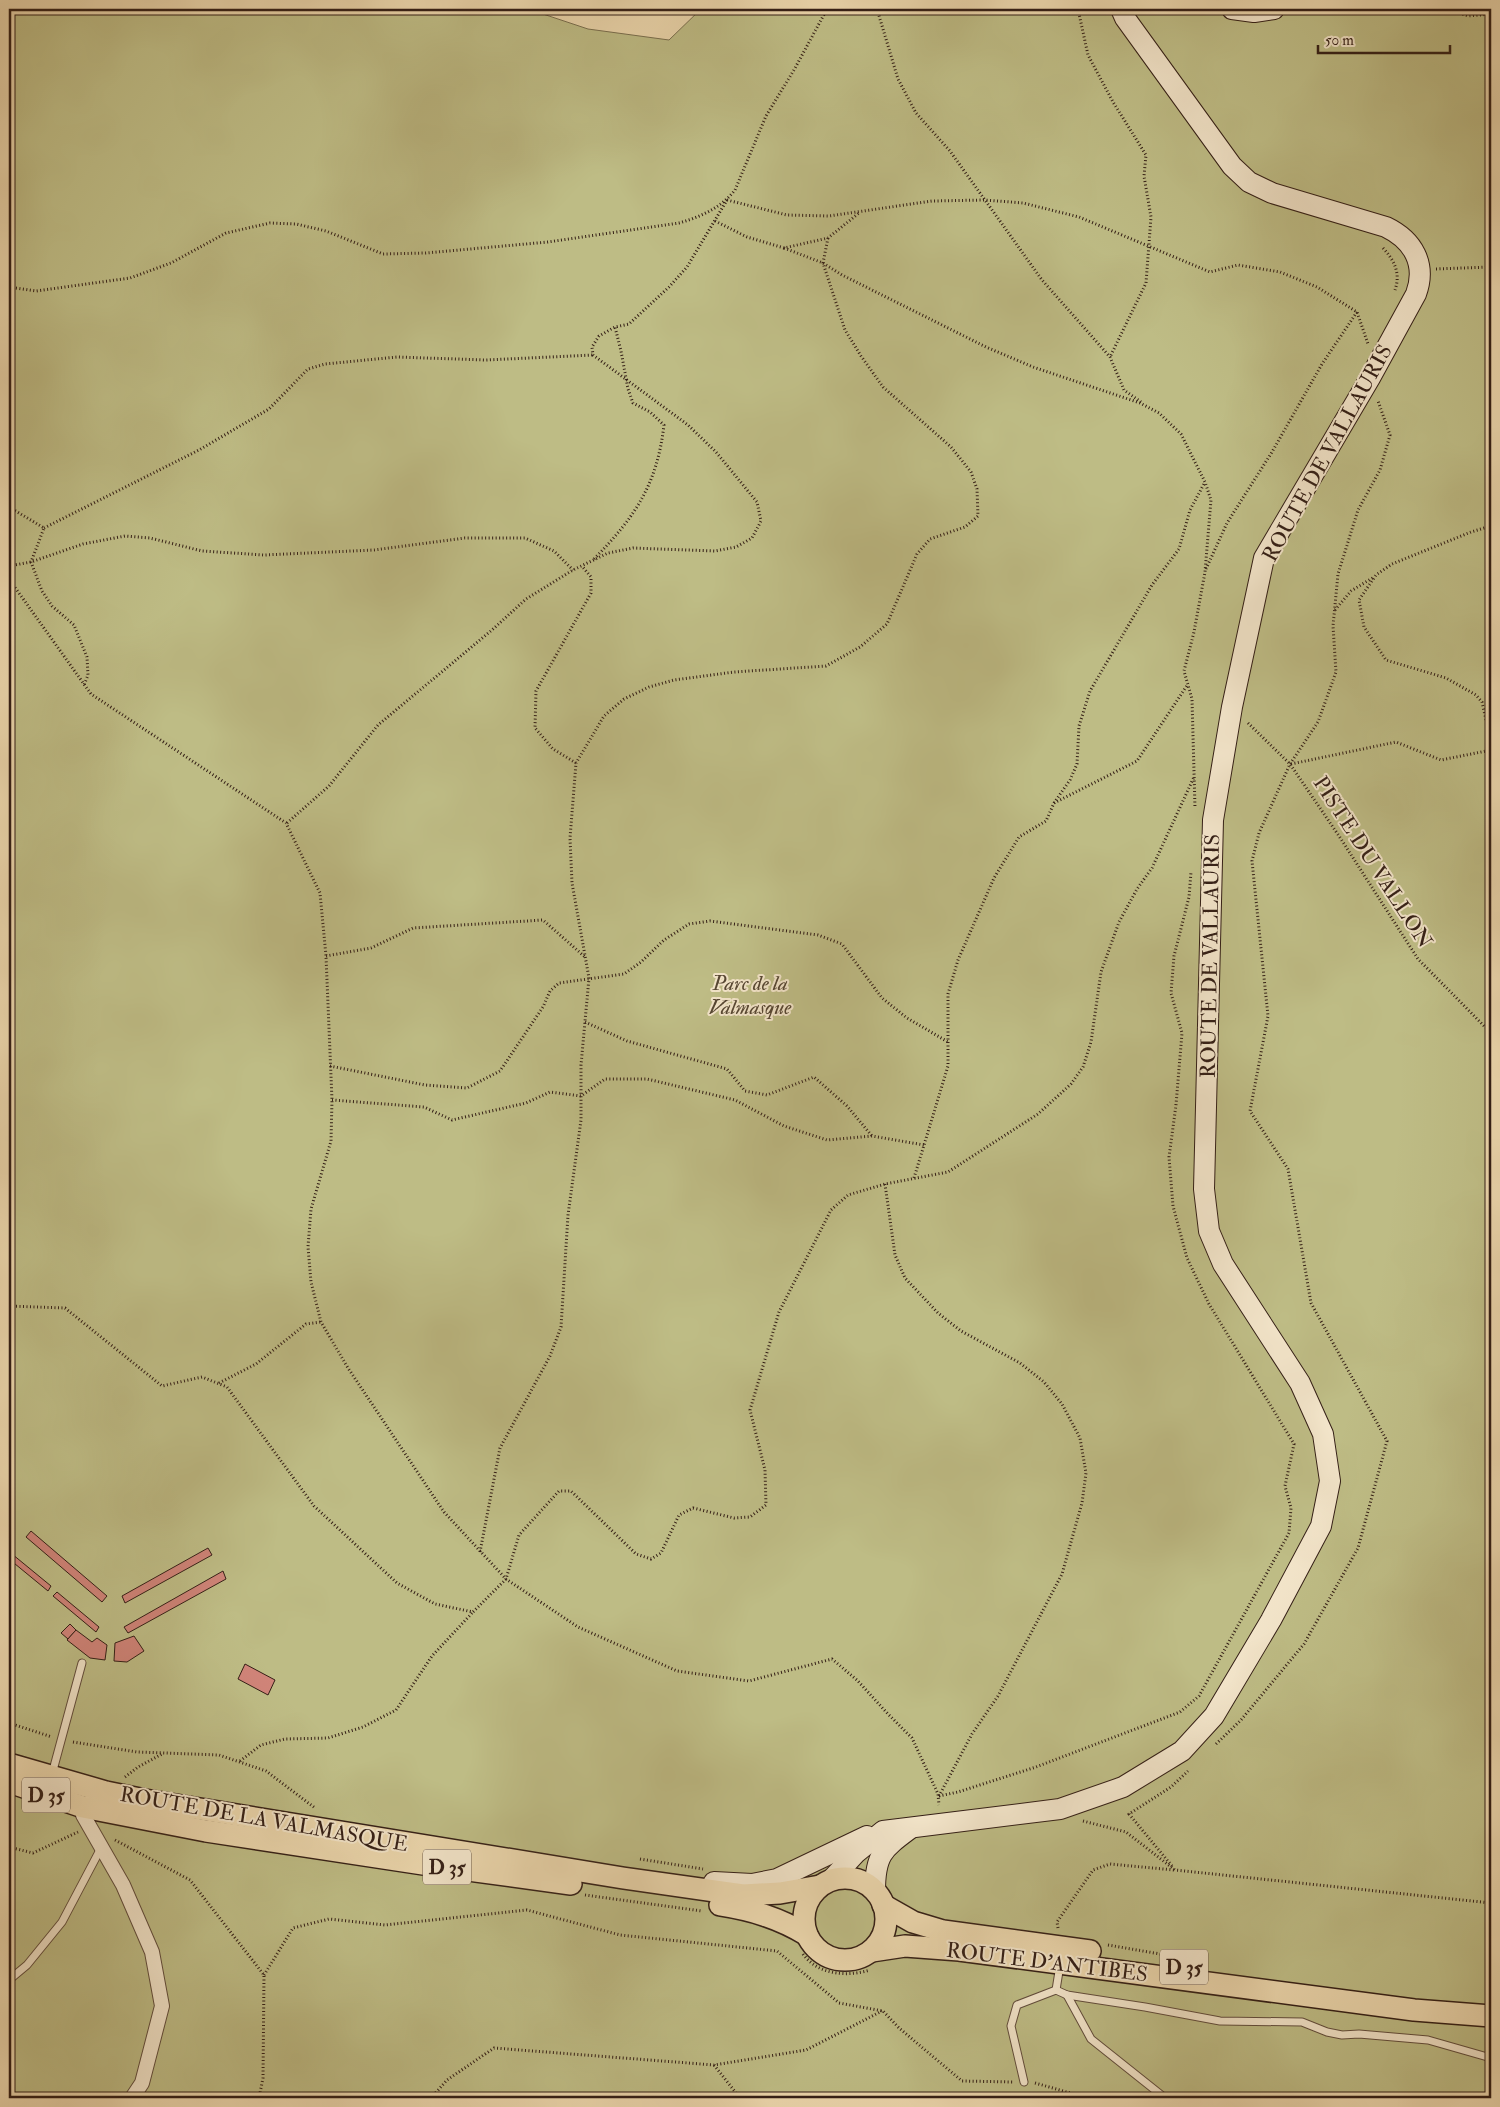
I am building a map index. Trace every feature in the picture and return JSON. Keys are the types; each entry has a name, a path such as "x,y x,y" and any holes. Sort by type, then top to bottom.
{"main road":[{"path":"1121,9 1125,18 1232,166 1249,182 1272,194 1386,227 1399,234 1408,242 1420,270"},
{"path":"1232,9 1254,12 1274,9"},
{"name":"ROUTE DE VALLAURIS","path":"623,1878 677,1878 752,1884 777,1879 864,1837 883,1830 1060,1809 1123,1787 1182,1751 1214,1716 1271,1620 1321,1526 1330,1481 1323,1434 1300,1383 1223,1264 1209,1231 1204,1189 1213,820 1232,707 1264,558 1373,372 1416,294 1421,281 1420,270"},
{"name":"ROUTE DE LA VALMASQUE","path":"9,1764 106,1792 390,1841 623,1878 744,1895 780,1893 825,1884"},
{"name":"ROUTE DE LA VALMASQUE","path":"9,1782 86,1817 206,1831 413,1863 740,1908 787,1922 806,1935"},
{"name":"ROUTE DE VALLAURIS","path":"879,1898 875,1875 881,1853 887,1846 914,1826"},
{"path":"825,1884 842,1878 854,1879 865,1884 879,1898 886,1918 885,1930 880,1941 872,1951 857,1958 841,1960 820,1953 806,1935 804,1914 806,1904 825,1884 856,1853 883,1830"},
{"name":"ROUTE D'ANTIBES","path":"879,1898 926,1927 959,1934 1056,1946 1232,1975 1388,1996 1491,2005"},
{"name":"ROUTE D'ANTIBES","path":"872,1951 905,1946 922,1946 1061,1962 1232,1987 1414,2010 1491,2016"}],"street":[{"path":"106,1792 86,1817 123,1885 152,1952 162,2006 142,2083 132,2098"}],"lane":[{"path":"51,1777 82,1663"},
{"path":"9,1980 27,1965 62,1922 101,1847"},
{"path":"1056,1990 1061,1962"},
{"path":"1024,2082 1011,2026 1017,2005 1056,1990 1067,1995 1220,2021 1302,2022 1342,2035 1359,2034 1428,2040 1491,2058"},
{"path":"1067,1995 1091,2039 1166,2098"}],"path":[{"path":"593,355 592,347 599,336 615,327 629,324 669,288 687,267 735,190 766,116 794,70 827,9"},
{"path":"239,1761 261,1745 285,1739 328,1738 363,1727 396,1710 432,1656 506,1579 519,1535 559,1491 571,1491 636,1554 651,1559 661,1553 679,1515 693,1508 734,1518 750,1517 766,1505 765,1470 750,1410 779,1312 831,1210 848,1195 885,1184 948,1172 1038,1114 1071,1084 1083,1067 1091,1042 1101,972 1119,922 1137,889 1152,868 1195,774 1192,699 1184,671 1194,632 1205,572 1211,500 1205,482 1181,434 1159,413 1124,390 1110,357 1042,280 950,151 916,113 898,79 877,9"},
{"path":"1078,9 1088,55 1113,102 1146,155 1144,176 1151,217 1146,283 1110,357"},
{"path":"1446,9 1468,16 1491,14"},
{"path":"9,287 36,291 130,278 171,262 226,233 270,223 296,224 326,232 383,254 426,253 548,242 679,223 698,217 727,200 787,215 829,216 932,201 985,200 1023,203 1079,217 1148,244 1210,272 1238,265 1280,272 1317,287 1357,312 1390,435 1380,470 1358,510 1338,574 1333,626 1336,672 1318,722 1290,764"},
{"path":"784,248 828,238 859,213"},
{"path":"715,221 747,237 784,248 823,263 842,276 986,347 1032,367 1140,403 1159,413"},
{"path":"480,1553 500,1448 550,1356 561,1327 568,1215 581,1120 581,1065 589,978 572,883 570,838 576,763 604,716 624,699 649,687 674,680 734,672 826,666 860,647 887,624 916,554 930,539 965,527 978,516 977,489 971,472 951,447 884,387 845,330 823,263 828,238"},
{"path":"1420,270 1491,267"},
{"path":"1205,572 1227,523 1272,452 1322,364 1357,312"},
{"path":"592,561 615,537 643,499 661,453 664,425 650,412 633,403 625,379 621,350 615,327"},
{"path":"84,685 88,674 87,657 74,625 52,606 42,591 31,562 44,528 199,450 270,409 308,369 325,364 397,357 486,360 593,355 688,425 716,452 757,502 761,521 752,538 736,547 715,551 633,548 608,553 573,570 526,599 492,630 378,725 330,786 286,823"},
{"path":"914,1178 948,1066 948,994 958,960 994,878 1019,837 1046,821 1054,803 1070,780 1077,764 1079,726 1090,691 1152,585 1179,549 1190,510 1205,482"},
{"path":"9,507 44,528"},
{"path":"1334,611 1351,590 1392,564 1470,532 1491,526"},
{"path":"9,566 31,562 83,544 125,536 150,538 202,551 264,555 374,550 465,538 525,538 554,551 573,570"},
{"path":"576,763 553,749 535,728 536,691 591,593 591,577 582,566"},
{"path":"1376,575 1359,600 1364,627 1386,660 1446,678 1476,695 1482,702 1491,742"},
{"path":"9,580 91,694 286,823 320,893 326,956 332,1100 331,1141 311,1209 308,1247 311,1282 321,1322 348,1368 444,1512 506,1579 578,1627 677,1671 749,1681 832,1659 858,1680 912,1738 939,1796"},
{"path":"1054,803 1137,761 1188,684"},
{"name":"PISTE DU VALLON","path":"1232,707 1290,764 1418,959 1491,1033"},
{"path":"1290,764 1396,742 1441,760 1491,750"},
{"path":"939,1796 958,1792 1036,1767 1180,1712 1199,1696 1289,1533 1291,1508 1285,1486 1294,1444 1210,1304 1188,1258 1173,1206 1169,1157 1176,1105 1182,1033 1170,993 1174,956 1189,897 1192,870"},
{"path":"326,956 371,948 413,928 544,920 585,957"},
{"path":"330,1066 425,1085 467,1088 500,1072 543,1007 550,991 559,983 624,974 641,962 664,940 689,924 710,921 818,935 842,944 882,998 907,1018 948,1042"},
{"path":"585,1022 626,1041 727,1069 745,1091 767,1095 814,1077 847,1106 872,1136"},
{"path":"332,1100 424,1107 452,1120 526,1103 550,1092 581,1096 606,1079 647,1079 735,1100 784,1126 827,1140 872,1136 924,1146"},
{"path":"885,1184 895,1256 905,1278 938,1313 955,1327 1020,1363 1044,1382 1062,1404 1080,1438 1086,1472 1082,1503 1062,1574 998,1696 972,1734 939,1796 938,1823"},
{"path":"9,1306 65,1308 162,1386 202,1377 227,1387 314,1506 397,1583 435,1604 473,1612"},
{"path":"218,1384 256,1364 306,1324 321,1322"},
{"path":"9,1723 60,1740 137,1752 219,1755 266,1771 317,1809"},
{"path":"106,1792 138,1767 162,1753"},
{"path":"9,1847 33,1853 86,1817 190,1880 264,1975"},
{"path":"1074,1823 1083,1821 1126,1832 1175,1870"},
{"path":"632,1858 698,1866 715,1874 727,1883"},
{"path":"1059,1936 1057,1922 1093,1870 1110,1864 1491,1903"},
{"path":"259,2098 263,2078 264,1975 293,1928 329,1919 386,1925 528,1910 620,1935 777,1951 839,2003 883,2011 899,2028 962,2081 1042,2084 1088,2098"},
{"path":"1107,1944 1204,1961"},
{"path":"431,2098 447,2080 494,2048 714,2065 806,2050 883,2011"},
{"path":"714,2065 740,2098"}],"green space":[{"name":"Parc de la Valmasque","path":"9,9 531,9 588,29 669,40 701,9 1491,9 1491,2098 9,2098"}],"building":[{"path":"31,1531 107,1596 102,1602 26,1537"},
{"path":"208,1548 212,1555 125,1603 122,1596"},
{"path":"12,1554 51,1586 48,1591 9,1559"},
{"path":"223,1571 226,1579 128,1633 124,1627"},
{"path":"57,1592 99,1627 96,1632 53,1596"},
{"path":"70,1624 76,1630 68,1639 61,1633"},
{"path":"76,1630 92,1642 97,1638 107,1645 105,1660 90,1658 67,1640"},
{"path":"134,1636 144,1651 127,1662 114,1661 115,1643"},
{"path":"245,1664 275,1680 268,1695 238,1679"}]}
